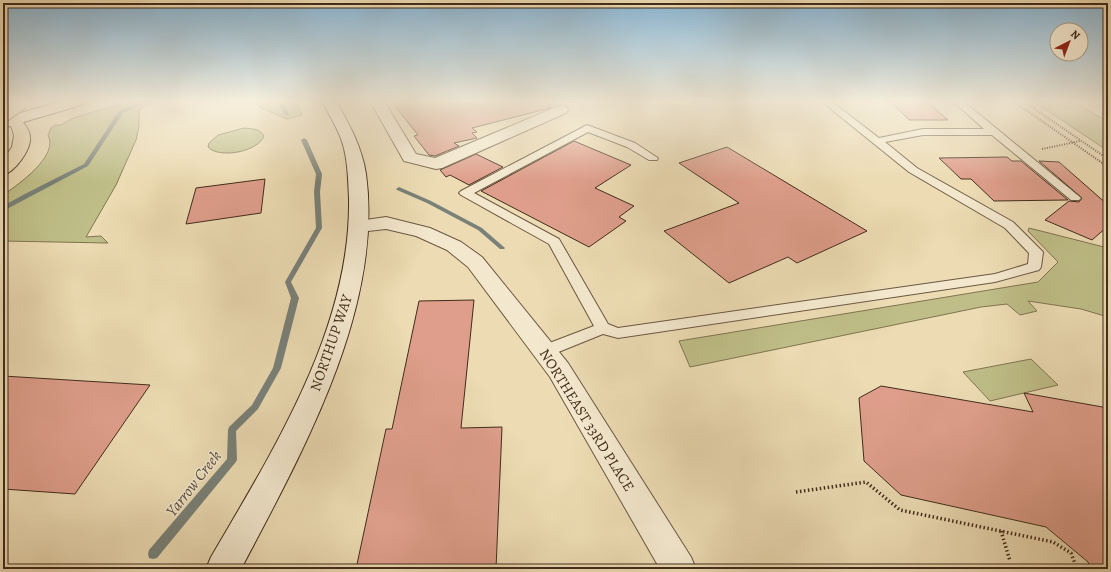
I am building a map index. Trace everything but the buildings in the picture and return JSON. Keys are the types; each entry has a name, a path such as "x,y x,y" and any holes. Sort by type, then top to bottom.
{"highway":[{"path":"3,170 14,157 21,143 21,131 17,128"}],"street":[{"name":"NORTHUP WAY","path":"223,569 269,486 310,402 335,340 350,285 359,226 357,173 348,137 343,128"},
{"path":"393,128 410,157 436,164 511,128"},
{"name":"NORTHEAST 33RD PLACE","path":"359,226 386,223 423,232 454,246 475,262 559,370 679,569"}],"lane":[{"path":"603,328 554,242 465,193 587,128 630,145 653,158"},
{"path":"545,351 603,328 618,333 994,278 1034,267 1036,252 1009,225 913,170 859,128"},
{"path":"989,128 1075,198"},
{"path":"877,141 923,132 994,132"}],"path":[{"path":"1051,128 1108,167"},
{"path":"1062,128 1108,159"},
{"path":"1021,154 1081,141"},
{"path":"796,492 866,482 900,510 1053,542 1071,552 1077,569"},
{"path":"1001,531 1010,561"}],"shaded area":[{"path":"51,128 139,128 136,140 116,185 86,237 101,236 108,243 3,241 3,195 27,177 43,160 48,152 50,143 48,135"},
{"path":"244,128 258,130 264,136 260,142 254,146 247,150 238,152 221,153 213,151 208,147 209,143 218,135"},
{"path":"1073,128 1108,128 1108,151"},
{"path":"1029,228 1108,248 1108,317 1081,309 1028,301 1037,311 1020,315 1007,304 981,307 690,367 679,341 1038,282 1058,262 1028,231"},
{"path":"1031,359 1058,385 990,401 963,372"}],"waterway":[{"path":"3,209 86,165 111,128"},
{"name":"Yarrow Creek","path":"153,554 232,460 232,430 255,407 277,368 295,298 288,282 319,228 317,192 319,174 304,140"},
{"path":"399,189 429,202 480,229 502,248"}]}
